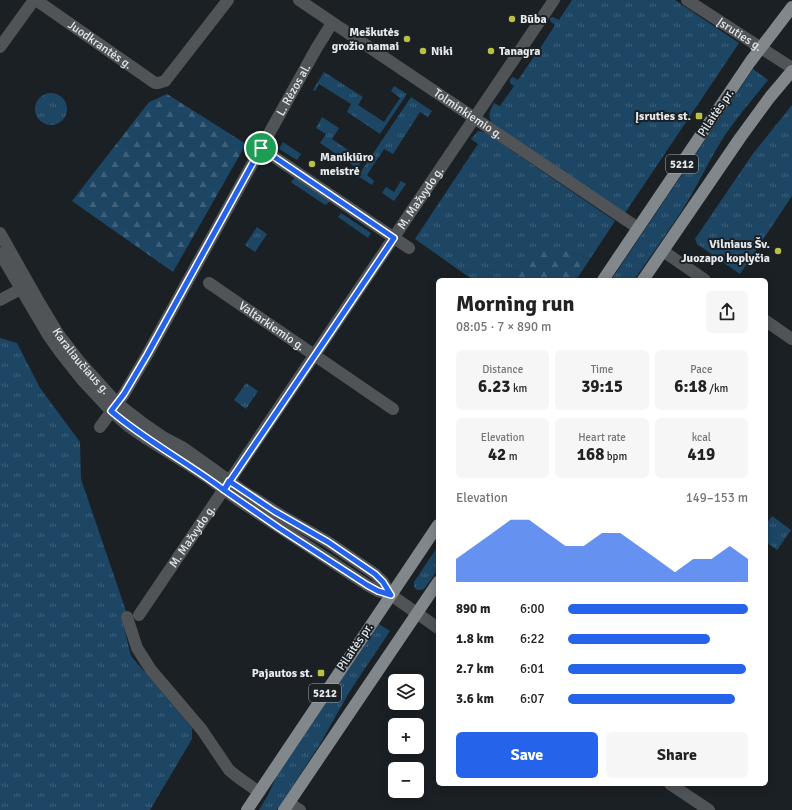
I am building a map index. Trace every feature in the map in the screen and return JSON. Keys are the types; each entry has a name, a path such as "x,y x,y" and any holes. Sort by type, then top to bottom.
{"main road":[{"name":"Pilaitės pr.","path":"604,278 761,48 792,7"},
{"name":"5212","path":"644,278 740,138 792,69"},
{"name":"Pilaitės pr.","path":"246,810 436,528"},
{"name":"5212","path":"287,806 436,585"}],"street":[{"path":"0,47 35,0"},
{"name":"Juodkrantės g.","path":"35,0 155,83 165,81 228,0"},
{"name":"Tolminkiemio g.","path":"299,0 638,228"},
{"name":"M. Mažvydo g.","path":"139,615 554,0"},
{"name":"Įsruties g.","path":"687,0 792,69"},
{"name":"L. Rėzos al.","path":"100,427 124,394 147,355 316,49 332,23"},
{"path":"261,148 409,248"},
{"name":"Karaliaučiaus g.","path":"0,232 35,296 59,334 114,407"},
{"path":"663,252 692,276"},
{"name":"Karaliaučiaus g.","path":"0,253 48,335 83,381 114,407 182,447 213,469 226,486 279,528 367,585 378,591 391,595 436,627"},
{"name":"Valtarkiemio g.","path":"209,283 393,409"},
{"path":"0,300 21,289"},
{"path":"768,322 792,339"},
{"path":"127,617 137,648 151,670 202,730 229,770 259,792"},
{"path":"673,786 709,810"},
{"path":"287,806 300,810"}],"green space":[{"path":"572,0 675,0 739,43 625,213 491,122 490,119 490,112 494,103 500,106 514,86 510,83 510,79 513,77 518,80 535,55 529,51 530,48 534,47 539,50 555,25 550,21 550,18 553,17 559,20"},
{"path":"753,69 768,80 725,135 687,203 675,221 635,278 612,278"},
{"path":"324,72 363,97 358,105 384,122 400,98 391,91 394,86 407,94 380,134 347,112 351,104 319,84 315,91 313,90"},
{"path":"51,93 57,94 64,100 67,109 66,115 60,122 51,125 45,124 38,118 35,109 36,103 42,96"},
{"path":"167,94 246,144 173,272 72,201 149,102"},
{"path":"411,97 432,111 428,117 420,112 393,154 384,149 367,175 374,181 372,185 358,176"},
{"path":"792,105 792,196 740,274 697,244 695,239 752,155"},
{"path":"322,117 339,128 332,139 363,160 357,168 320,143 326,134 316,128"},
{"path":"478,131 484,132 615,221 590,259 559,248 511,273 511,278 470,278 415,239 478,144 471,139"},
{"path":"283,142 301,154 297,160 279,149"},
{"path":"295,177 330,200 329,202 325,205 291,182"},
{"path":"401,181 406,184 394,201 382,193 386,187 394,192"},
{"path":"341,213 371,233 368,238 338,217"},
{"path":"257,227 267,234 255,252 245,245"},
{"path":"559,248 590,259 577,278 511,278 511,273 533,252"},
{"path":"0,338 17,343 40,388 80,442 81,479 126,611 121,615 131,656 192,728 192,739 150,810 0,810"},
{"path":"246,383 258,391 246,409 234,400"},
{"path":"772,516 791,530 777,550 768,543 768,521"},
{"path":"436,549 436,573 424,589 417,590 414,587 414,582"},
{"path":"379,624 390,631 350,691 320,744 277,810 259,810 276,777"}],"place":[{"name":"Būba","path":"512,19"},
{"name":"Meškutės grožio namai","path":"407,39"},
{"name":"Niki","path":"423,51"},
{"name":"Tanagra","path":"491,51"},
{"name":"Įsruties st.","path":"699,116"},
{"name":"Manikiūro meistrė","path":"312,164"},
{"name":"Vilniaus Šv. Juozapo koplyčia","path":"778,251"},
{"name":"Pajautos st.","path":"321,673"}],"route":[{"path":"261,148 147,355 124,394 111,411 127,425 176,456 224,490 229,481 274,511 328,542 375,574 383,582 391,595 378,591 367,585 279,528 224,490 394,238 261,148"}]}
